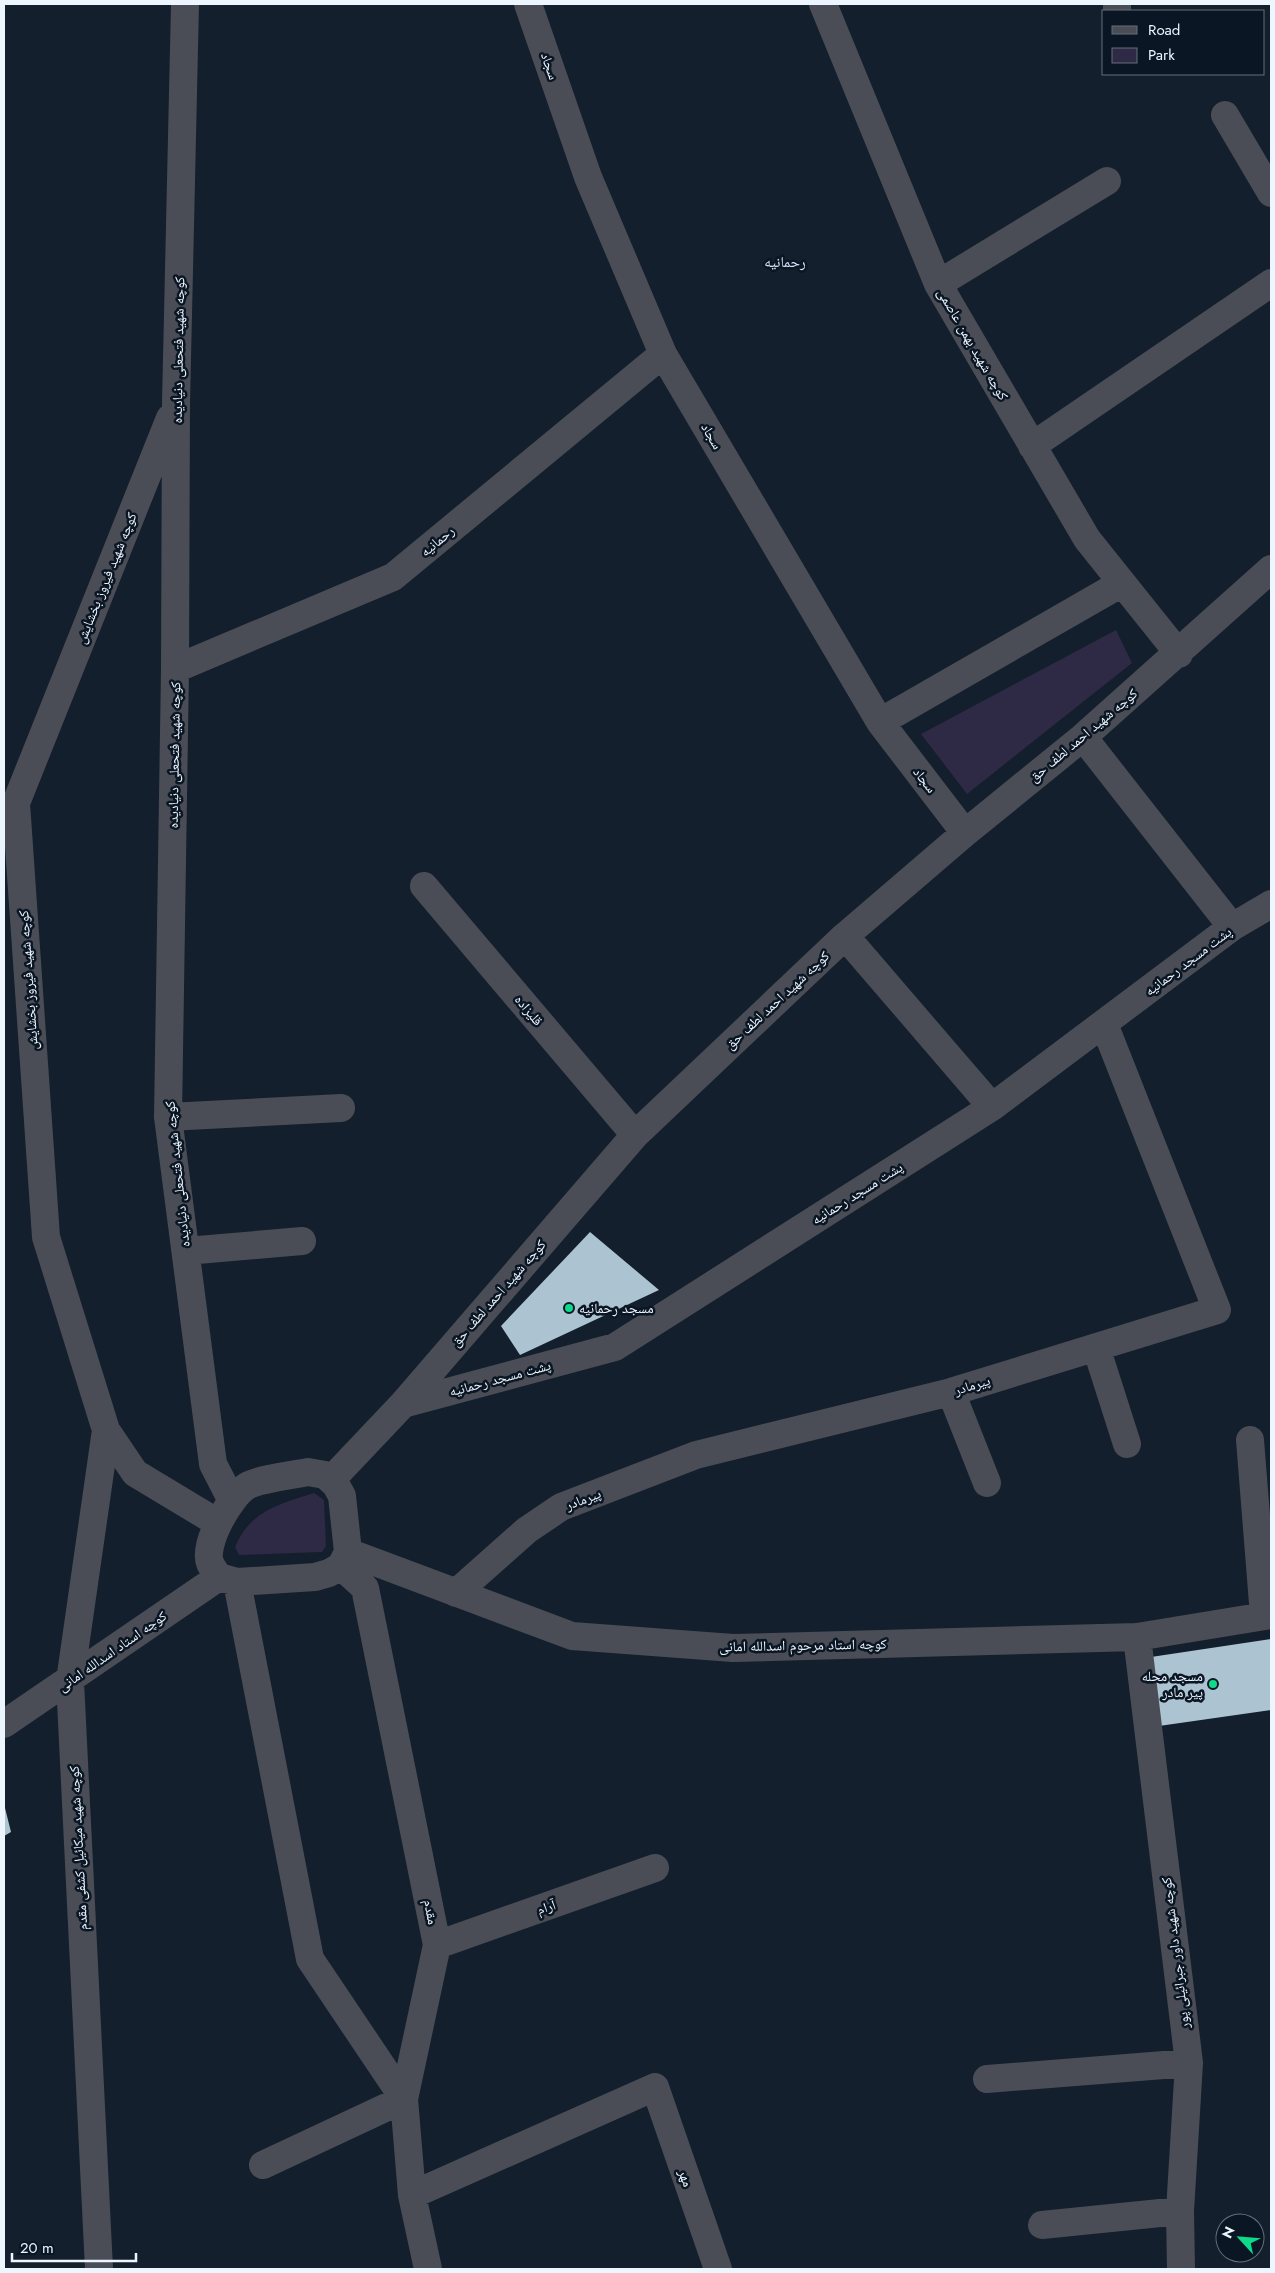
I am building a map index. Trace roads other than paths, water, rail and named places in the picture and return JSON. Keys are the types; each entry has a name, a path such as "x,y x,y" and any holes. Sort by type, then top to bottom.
{"street":[{"name":"کوچه شهید فتحعلی دنیادیده","path":"186,4 176,403 175,669 168,1117 213,1464 231,1499"},
{"name":"سجاد","path":"528,4 588,177 664,354 880,722 965,833"},
{"name":"کوچه شهید بهمن عاصمی","path":"823,4 938,284 1087,539 1179,654"},
{"path":"1225,115 1271,193"},
{"path":"938,284 1107,181"},
{"path":"1032,446 1271,283"},
{"name":"رحمانیه","path":"175,669 394,577 664,354"},
{"name":"کوچه شهید فیروز بخشایش","path":"176,403 16,803 46,1237 106,1430 135,1473 218,1523"},
{"name":"کوچه شهید احمد لطف حق","path":"331,1480 403,1404 634,1135 845,936 965,833 1083,737 1179,654 1271,569"},
{"path":"880,722 1122,583"},
{"path":"1083,737 1232,927"},
{"name":"قلیزاده","path":"424,886 634,1135"},
{"name":"پشت مسجد رحمانیه","path":"403,1404 615,1347 992,1107 1232,927 1271,904"},
{"path":"845,936 992,1107"},
{"name":"پیرمادر","path":"456,1593 527,1530 561,1507 696,1455 951,1392 1217,1310 1104,1024"},
{"path":"168,1117 341,1108"},
{"path":"186,1251 302,1241"},
{"path":"1096,1347 1128,1444"},
{"path":"951,1392 987,1484"},
{"name":"کوچه شهید میکائیل کشفی مقدم","path":"99,2269 70,1680 106,1430"},
{"path":"1250,1440 1268,1615"},
{"path":"228,1579 315,1577 329,1574 344,1559 342,1496 331,1480 325,1475 308,1472 248,1485 231,1499 218,1523 210,1562 228,1579 310,1959 404,2099 263,2165"},
{"name":"کوچه استاد مرحوم اسدالله امانی","path":"344,1559 456,1593 572,1636 733,1648 1137,1637 1268,1615"},
{"name":"مقدم","path":"344,1559 365,1588 437,1945 404,2099 412,2195 428,2269"},
{"name":"کوچه استاد اسدالله امانی","path":"4,1724 228,1579"},
{"name":"کوچه شهید داور جبرائیلی پور","path":"1137,1637 1189,2064 1180,2211 1181,2269"},
{"name":"آرام","path":"437,1945 655,1868"},
{"path":"987,2078 1189,2064"},
{"name":"مهر","path":"412,2195 655,2087 718,2269"},
{"path":"1042,2225 1180,2211"}],"place":[{"name":"مسجد رحمانیه","path":"569,1308"},
{"name":"مسجد محله پیر مادر","path":"1213,1684"}],"district":[{"name":"رحمانیه","path":"785,262"}]}
